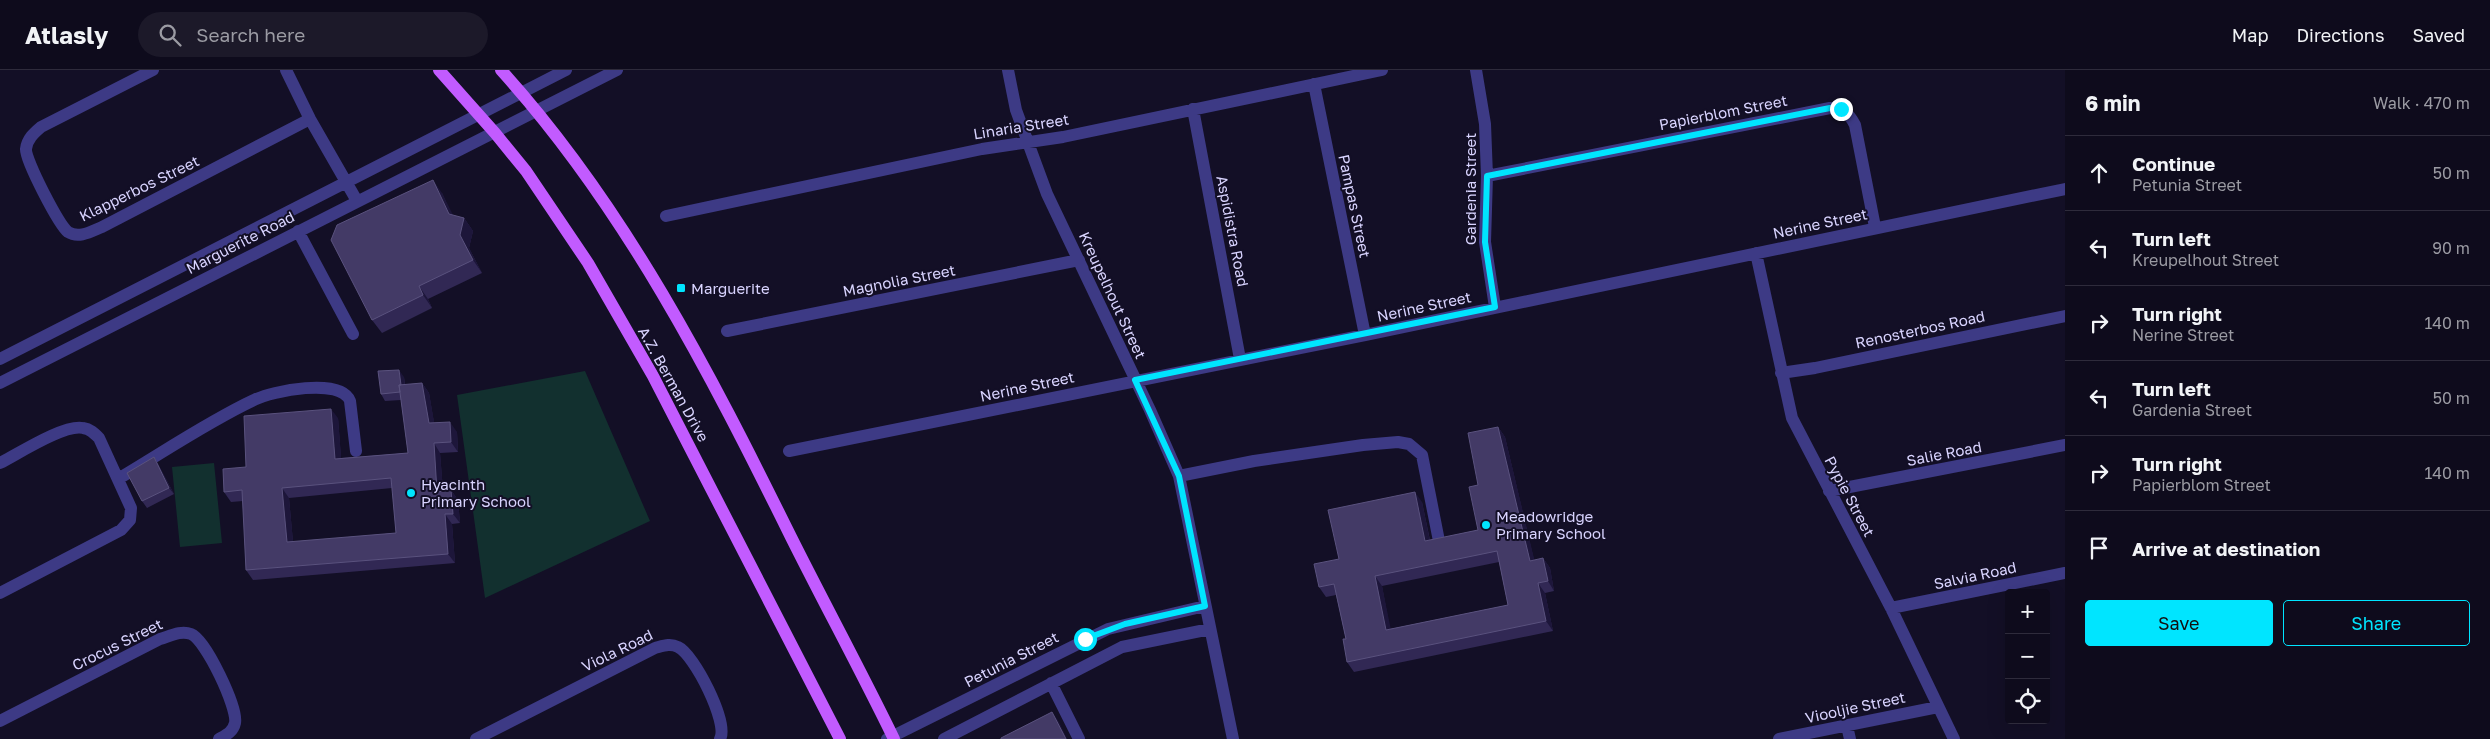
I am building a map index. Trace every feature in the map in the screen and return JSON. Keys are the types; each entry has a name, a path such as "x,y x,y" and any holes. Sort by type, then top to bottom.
{"main road":[{"name":"A.Z. Berman Drive","path":"439,70 495,133 556,213 588,263 653,376 840,739"},
{"path":"501,70 538,110 613,215 681,322 754,459 892,738"}],"street":[{"name":"Klapperbos Street","path":"153,70 41,127 30,136 26,148 28,162 60,222 68,232 77,235 102,227 310,119"},
{"path":"286,70 310,119 357,201"},
{"name":"Marguerite Road","path":"0,359 566,70"},
{"name":"Marguerite Road","path":"0,383 617,70"},
{"name":"Kreupelhout Street","path":"1008,70 1016,110 1047,194 1179,476 1233,739"},
{"name":"Linaria Street","path":"666,216 982,149 1028,143 1382,70"},
{"name":"Gardenia Street","path":"1476,70 1486,124 1485,242 1495,307"},
{"name":"Pampas Street","path":"1314,84 1365,335"},
{"name":"Papierblom Street","path":"1487,176 1830,108 1841,109 1849,114 1854,125 1876,227"},
{"name":"Aspidistra Road","path":"1193,109 1240,359"},
{"name":"Nerine Street","path":"789,451 1365,335 2065,189"},
{"path":"298,231 353,334"},
{"name":"Pypie Street","path":"1756,253 1792,418 1891,608 1954,739"},
{"name":"Magnolia Street","path":"726,331 1079,260"},
{"name":"Renosterbos Road","path":"1781,373 1815,368 2065,316"},
{"path":"118,479 253,400 295,390 329,388 346,394 350,401 356,451"},
{"path":"0,463 62,431 82,428 93,432 98,438 131,508 130,520 121,530 0,593"},
{"path":"1179,476 1254,461 1363,445 1398,442 1409,444 1422,455 1439,541"},
{"name":"Salie Road","path":"1829,491 2065,445"},
{"name":"Salvia Road","path":"1891,608 2065,573"},
{"name":"Petunia Street","path":"892,738 1108,629 1205,606"},
{"path":"944,739 1051,682 1122,647 1210,628"},
{"name":"Crocus Street","path":"0,721 160,639 178,633 190,634 200,640 235,710 234,725 229,734 219,739"},
{"name":"Viola Road","path":"476,739 655,648 666,645 677,646 687,653 719,712 722,725 720,739"},
{"path":"1051,682 1079,739"},
{"name":"Viooljie Street","path":"1780,739 1938,707"},
{"path":"1847,726 1850,739"}],"green space":[{"path":"585,371 650,521 485,598 457,395"},
{"path":"214,463 222,543 180,547 172,467"}],"building":[{"path":"433,180 449,214 464,218 460,235 473,260 419,286 423,295 372,320 331,240 337,225"},
{"path":"399,370 400,392 381,394 378,371"},
{"path":"422,383 429,423 450,422 451,442 434,443 437,492 451,490 453,514 445,514 448,554 246,570 242,490 224,492 223,469 246,467 244,416 331,409 335,459 408,453 399,385","holes":["391,478 396,533 287,542 282,488"]},
{"path":"1498,427 1530,561 1543,558 1548,581 1538,583 1546,621 1347,662 1343,639 1346,639 1334,584 1319,587 1314,564 1339,559 1328,510 1415,492 1425,541 1478,530 1469,487 1478,485 1468,433","holes":["1497,551 1508,605 1386,630 1375,576"]},
{"path":"154,457 169,488 142,501 127,473"},
{"path":"1052,712 1066,739 1001,739 1001,738"}],"place":[{"name":"Marguerite","path":"681,288"},
{"name":"Hyacinth Primary School","path":"411,493"},
{"name":"Meadowridge Primary School","path":"1486,525"}],"route":[{"path":"1085,639 1125,624 1205,606 1179,476 1135,380 1365,335 1495,307 1489,281 1485,242 1487,176 1830,108 1841,109"}]}
